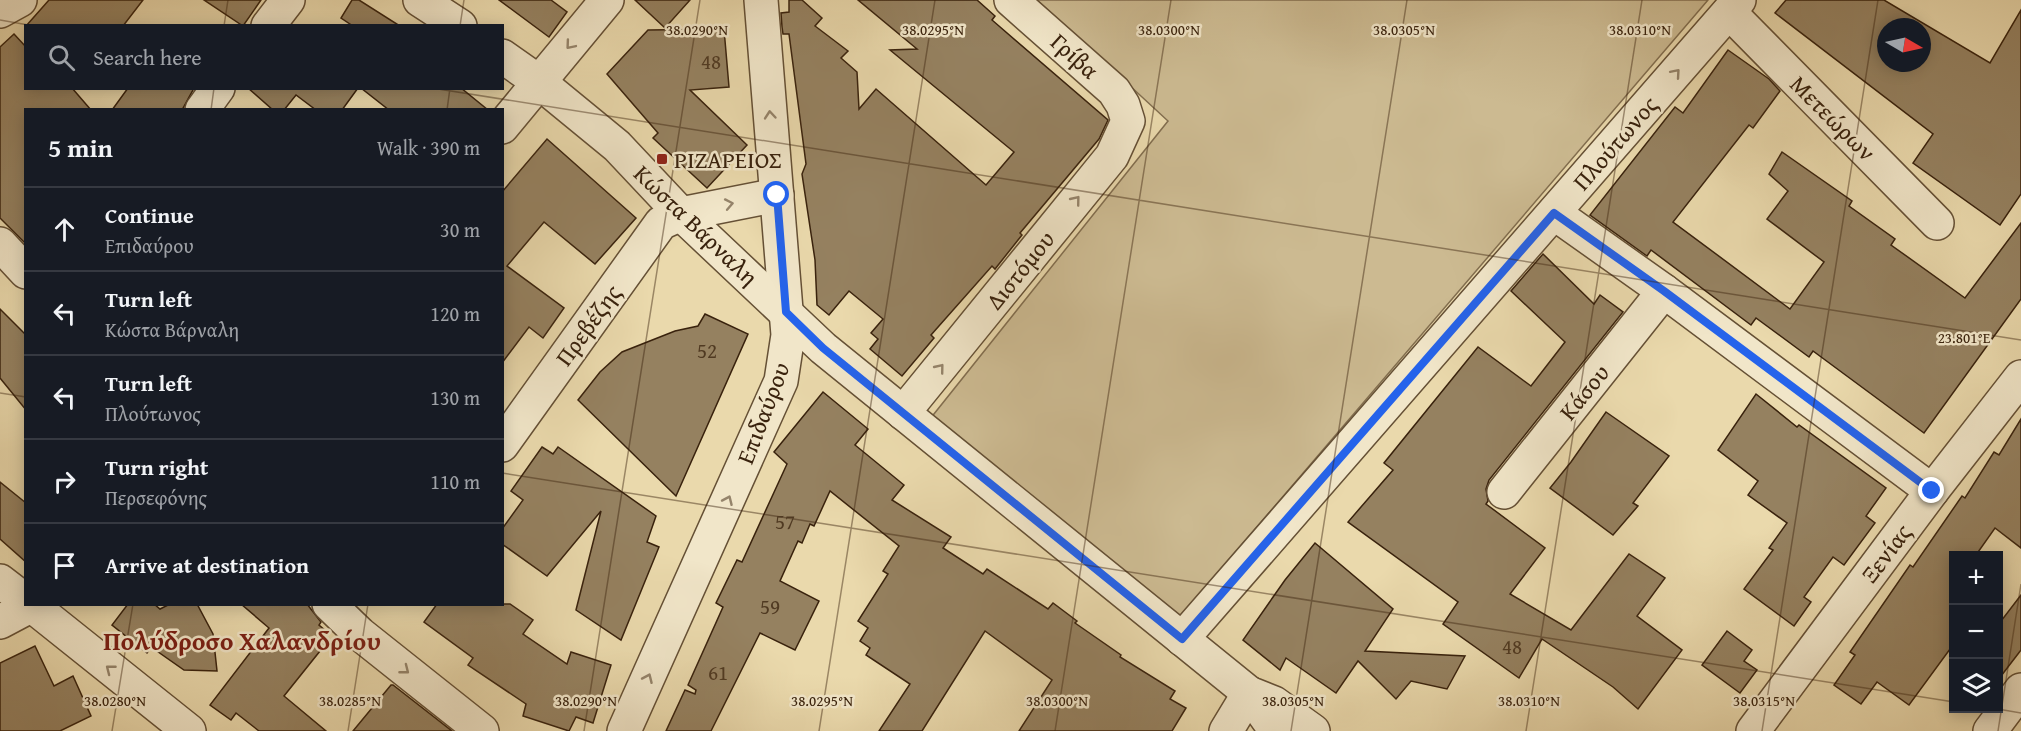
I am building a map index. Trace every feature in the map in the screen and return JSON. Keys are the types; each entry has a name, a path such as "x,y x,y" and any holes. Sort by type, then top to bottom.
{"street":[{"path":"0,11 20,0"},
{"path":"270,24 288,0"},
{"path":"420,0 457,24"},
{"path":"504,125 607,0"},
{"name":"Επιδαύρου","path":"624,731 781,381 787,347 786,312 761,0"},
{"name":"Γρίβα","path":"1011,0 1114,91 1123,105 1128,121"},
{"name":"Πλούτωνος","path":"1182,639 1734,6"},
{"name":"Μετεώρων","path":"1734,6 1937,223"},
{"name":"Κώστα Βάρναλη","path":"504,57 539,82 616,147 681,214 823,348 1249,693 1276,731"},
{"path":"203,108 217,90"},
{"name":"Διστόμου","path":"903,413 1112,156 1128,121"},
{"path":"681,214 777,195"},
{"path":"1554,213 1664,291 1932,491"},
{"name":"Πρεβέζης","path":"504,442 661,223 681,214"},
{"path":"0,244 24,270"},
{"name":"Κάσου","path":"1504,492 1664,291"},
{"path":"781,381 790,364 805,353 823,348"},
{"name":"Ξενίας","path":"1754,731 1932,491 2021,377"},
{"path":"0,581 24,599"},
{"path":"0,622 27,606"},
{"path":"33,606 189,731"},
{"path":"331,606 360,634 482,731"},
{"path":"1990,731 2021,690"},
{"path":"1226,731 1249,693"},
{"name":"Κώστα Βάρναλη","path":"1249,693 1274,703 1313,731"}],"shaded area":[{"path":"1037,0 1708,0 1179,618 930,419 1168,121"}],"building":[{"path":"49,0 143,0 125,24 28,24"},
{"path":"204,0 261,0 244,24 240,24"},
{"path":"352,0 359,0 397,24 350,24 341,18"},
{"path":"499,0 551,0 567,12 549,37"},
{"path":"635,0 690,0 665,28"},
{"path":"789,0 802,0 822,18 815,26 848,51 841,58 857,72 859,109 876,89 986,185 1014,152 890,50 917,49 858,0 977,0 995,16 992,20 1108,120 1099,139 1020,233 1022,235 995,269 992,266 931,335 934,338 902,376 870,349 878,339 871,333 883,319 849,291 829,315 817,305 815,260 802,174 806,164 789,34 783,34 782,27 781,13 789,12"},
{"path":"1786,0 1884,0 1914,18 1877,18 1877,72 1931,72 1931,28 1990,63 2021,10 2021,194 2000,225 1913,163 1933,134 1775,13"},
{"path":"724,29 729,87 690,90 747,145 707,188 653,138 658,133 607,74 648,30"},
{"path":"14,34 24,45 24,90 74,90 89,108 24,108 24,242 0,218 0,47"},
{"path":"1728,50 1769,79 1780,91 1753,128 1749,125 1673,222 1790,309 1824,262 1767,219 1788,191 1769,174 1782,152 1852,201 1849,206 1895,239 1891,245 1965,298 2021,223 2021,299 1924,433 1813,351 1809,357 1756,318 1751,325 1651,250 1647,256 1590,215 1675,107 1683,113"},
{"path":"127,90 193,90 183,108 113,108"},
{"path":"250,90 357,90 343,108 313,108 296,95 286,108 271,108"},
{"path":"364,90 463,90 486,108 386,108"},
{"path":"547,139 636,218 595,264 544,222 507,266 564,308 543,338 529,327 504,360 504,190"},
{"path":"1543,254 1594,304 1600,295 1623,312 1489,480 1486,489 1488,501 1486,504 1545,548 1510,594 1571,630 1629,554 1665,578 1637,616 1682,650 1638,709 1613,687 1542,639 1519,678 1443,624 1458,602 1348,522 1393,470 1384,463 1478,347 1531,386 1565,342 1511,291"},
{"path":"0,309 24,333 24,408 0,378"},
{"path":"705,314 748,334 676,496 578,400 600,372 622,352 675,331 698,326"},
{"path":"823,392 868,429 855,445 904,485 892,500 951,537 943,548 983,574 987,569 1048,609 1053,603 1077,621 1075,623 1121,655 1120,657 1175,691 1170,699 1186,708 1172,731 1019,731 1052,680 985,631 922,731 879,731 910,684 866,655 870,648 860,641 868,628 858,621 888,574 883,571 899,546 830,491 814,526 810,524 802,543 798,541 780,581 819,601 795,650 760,633 711,731 666,731 685,690 695,694 696,690 688,685 723,607 716,603 737,560 742,562 787,464 774,452"},
{"path":"1756,394 1797,427 1799,425 1886,488 1866,516 1875,523 1844,565 1833,557 1804,597 1811,602 1794,626 1744,589 1773,550 1769,548 1787,523 1748,495 1758,481 1718,450"},
{"path":"1606,412 1669,456 1633,503 1638,506 1613,535 1550,488"},
{"path":"2021,419 2021,548 1995,528 1979,551 1949,551 1949,650 1909,705 1877,682 1861,704 1834,685 1855,655 1850,652 1910,565 1913,567 1962,496 1965,498 1994,452 1999,455"},
{"path":"542,447 553,454 558,447 656,516 647,542 659,547 621,640 576,610 601,511 547,576 504,545 504,526 523,500 511,491"},
{"path":"0,482 24,501 24,560 0,539"},
{"path":"1315,543 1393,609 1365,651 1465,656 1447,689 1411,681 1396,699 1358,661 1336,693 1286,658 1280,670 1243,640 1285,580"},
{"path":"2021,595 2021,650 2003,673 2003,659 2003,618"},
{"path":"504,604 510,604 533,620 523,634 567,664 571,652 611,665 593,723 576,717 569,731 523,716 526,704 468,665 473,658 424,622 436,606 504,606"},
{"path":"126,606 156,606 160,609 166,606 198,606 213,634 217,671 184,670 151,647 147,653 112,625"},
{"path":"243,606 309,606 321,622 319,625 326,631 322,636 328,641 284,696 326,731 259,731 236,713 231,720 210,705 269,628"},
{"path":"1727,631 1752,650 1744,661 1757,670 1740,693 1702,665"},
{"path":"35,646 54,686 73,676 91,716 60,731 0,731 0,663"},
{"path":"393,685 452,731 353,731"}],"place":[{"name":"ΡΙΖΑΡΕΙΟΣ","path":"662,159"}],"district":[{"name":"Πολύδροσο Χαλανδρίου","path":"242,640"}],"route":[{"path":"777,195 786,312 823,348 1182,639 1554,213 1664,291 1932,491"}]}
